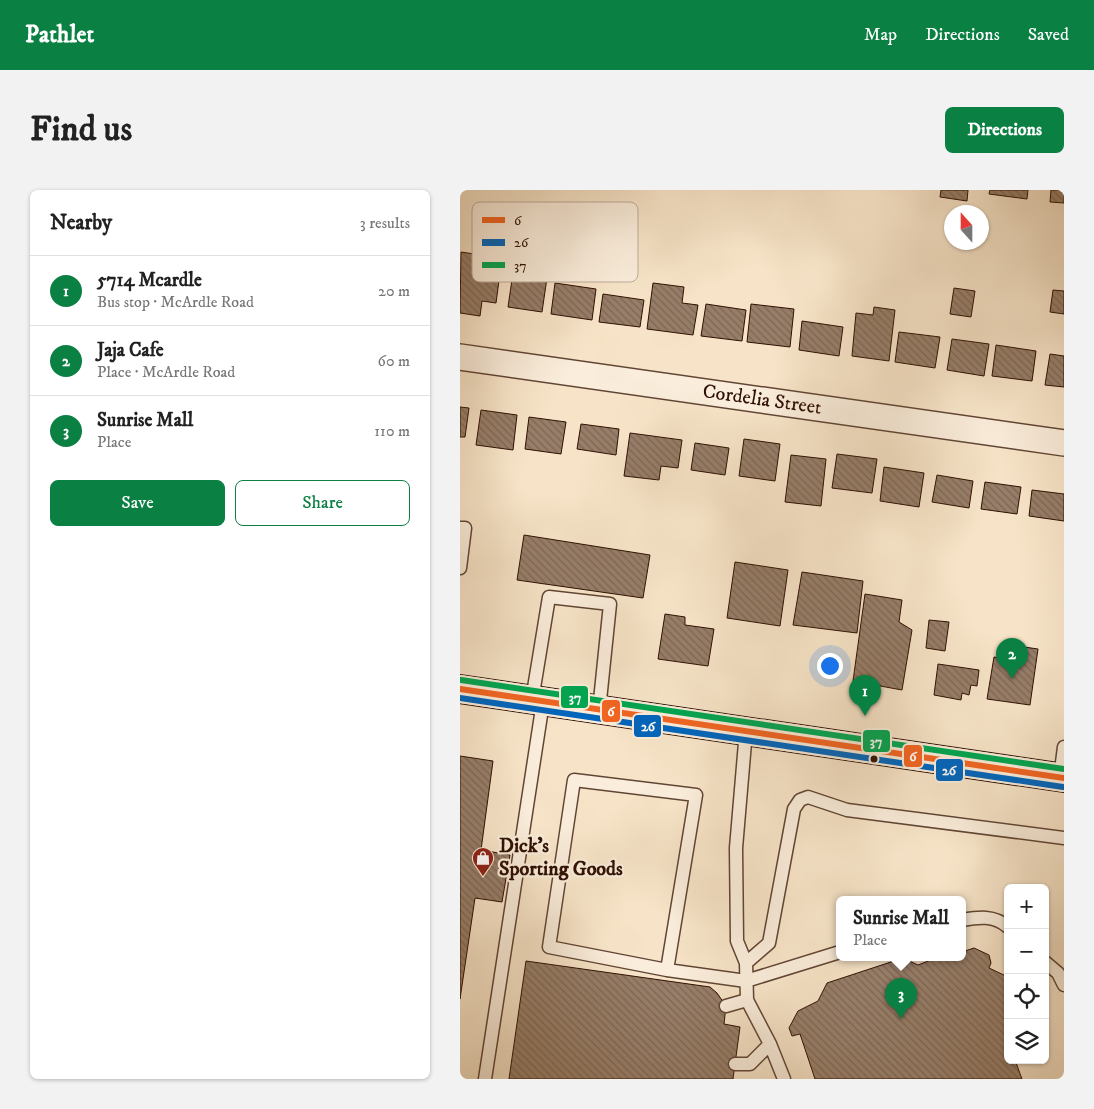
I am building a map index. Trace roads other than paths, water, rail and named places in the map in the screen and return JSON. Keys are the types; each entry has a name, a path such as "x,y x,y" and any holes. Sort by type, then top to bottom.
{"main road":[{"path":"460,690 1062,778"}],"street":[{"name":"Cordelia Street","path":"460,357 1064,443"}],"lane":[{"path":"460,528 465,528 460,568"},
{"path":"485,1079 538,701 549,597 610,604 599,710"},
{"path":"746,731 736,848 737,941 746,963 747,1000 770,1044 784,1079"},
{"path":"1062,778 1064,747"},
{"path":"667,970 696,795 574,780 549,947 667,970 746,980 836,953"},
{"path":"746,963 769,943 794,809 800,800 808,797 847,810 1064,838"},
{"path":"966,919 984,916 1004,924"},
{"path":"1049,965 1058,973 1064,985"},
{"path":"726,1006 747,1000"},
{"path":"735,1064 750,1064 770,1044"}],"place":[{"name":"Jaja Cafe","path":"1012,679"},
{"name":"5714 Mcardle","path":"865,716"},
{"name":"Dick's Sporting Goods","path":"483,877"},
{"name":"Sunrise Mall","path":"901,1019"}]}
